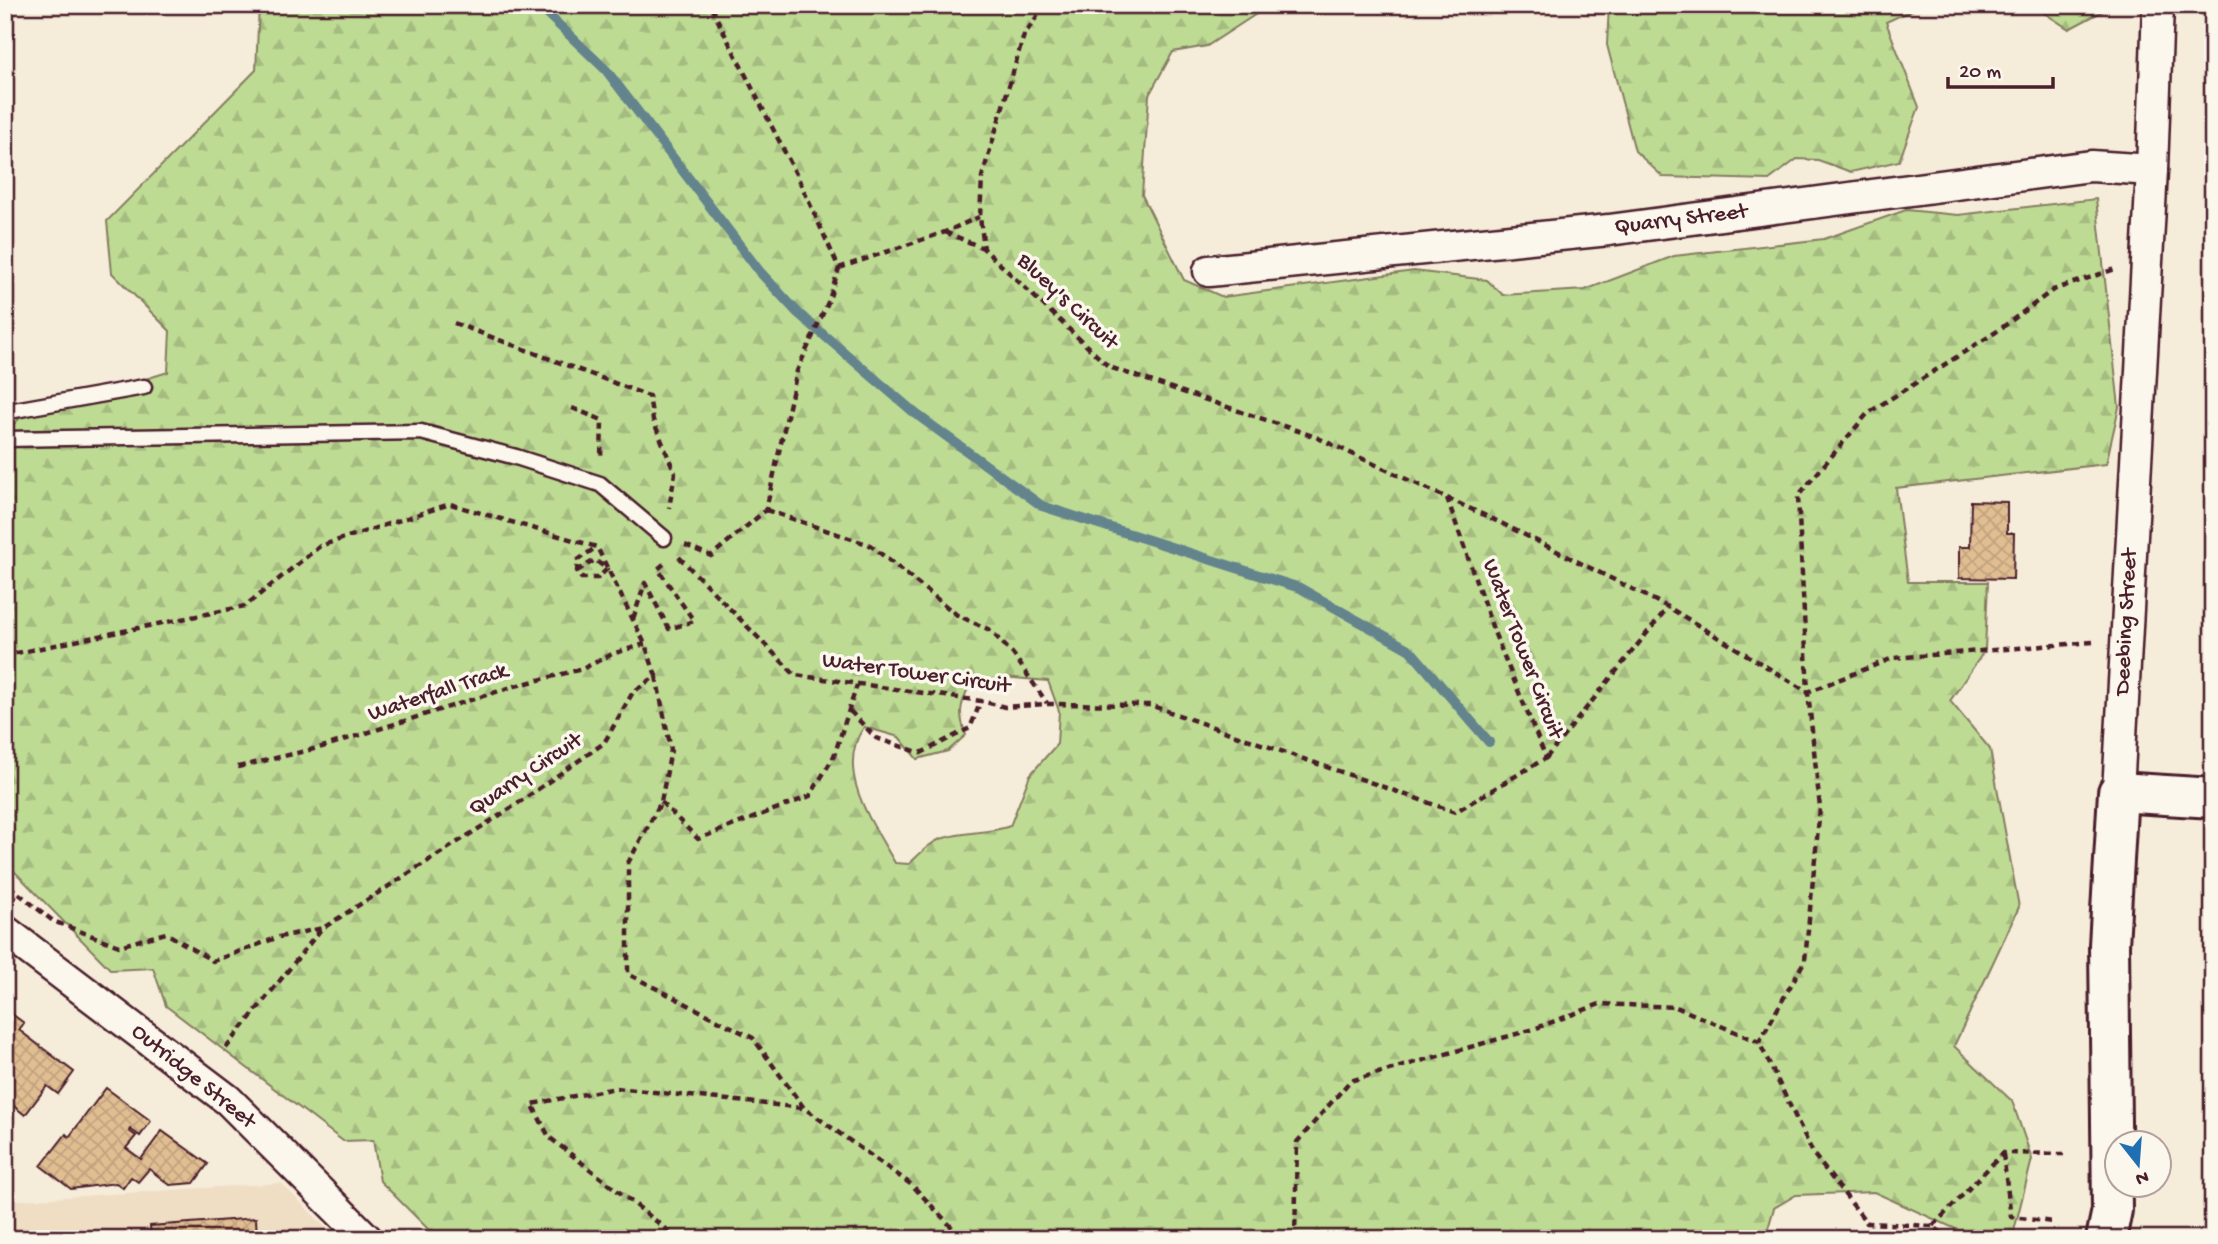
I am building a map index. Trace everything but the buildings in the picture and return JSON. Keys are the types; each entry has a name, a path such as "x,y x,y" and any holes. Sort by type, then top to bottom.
{"street":[{"name":"Deebing Street","path":"2106,1239 2112,1210 2109,945 2152,170 2158,5"},
{"name":"Quarry Street","path":"1209,271 1609,230 2091,166 2152,170"},
{"path":"2118,792 2213,798"},
{"name":"Outridge Street","path":"5,931 228,1100 367,1239"}],"lane":[{"path":"5,415 9,411 144,387"},
{"path":"5,439 421,432 516,457 600,484 664,538"}],"path":[{"path":"632,619 645,583 669,629 694,621 658,569 684,544 711,556 766,510 797,371 839,268 799,180 710,5"},
{"name":"Bluey's Circuit","path":"1045,5 1024,35 982,177 980,216 984,249 1109,367 1316,437 1447,498"},
{"path":"839,268 945,232 980,216"},
{"path":"945,232 984,249"},
{"path":"1759,1042 1805,960 1820,808 1808,692 1798,496 1868,413 1996,332 2053,290 2115,269"},
{"path":"454,323 649,396 653,420 675,473 664,538"},
{"path":"572,408 602,421 600,484"},
{"name":"Water Tower Circuit","path":"1447,498 1668,607 1808,692"},
{"name":"Water Tower Circuit","path":"676,554 795,675 981,701 1005,707 1047,704 1150,705 1455,812 1546,758 1494,632 1447,498"},
{"path":"5,658 7,655 245,606 320,547 450,504 596,547 645,644 656,676 671,750 661,802 628,863 628,974 753,1038 804,1108 912,1185 963,1239"},
{"path":"766,510 870,545 957,615 990,630 1013,654 1047,704"},
{"path":"578,571 595,560 607,569 598,578 581,578 578,571 578,560 596,547"},
{"path":"1546,758 1668,607"},
{"path":"1808,692 1893,658 2092,642"},
{"name":"Waterfall Track","path":"238,767 335,743 515,686 582,669 612,654 645,644"},
{"name":"Quarry Circuit","path":"5,878 13,889 52,921 119,946 166,933 213,961 279,937 323,928 511,808 604,743 634,692 656,676"},
{"path":"661,802 698,839 810,796 834,756 857,685"},
{"path":"850,710 876,738 921,753 970,728 981,701"},
{"path":"226,1048 323,928"},
{"path":"1295,1239 1297,1142 1350,1082 1534,1029 1600,1004 1676,1007 1759,1042 1814,1156 1867,1223 1933,1226 1949,1239"},
{"path":"679,1239 549,1137 532,1104 616,1088 804,1108"},
{"path":"1933,1226 2003,1153 2064,1154"},
{"path":"2003,1153 2011,1217 2053,1222"}],"shaded area":[{"path":"281,1183 337,1239 5,1239 5,1201"}],"green space":[{"path":"259,5 1270,5 1207,46 1173,52 1149,95 1142,195 1184,280 1223,297 1414,271 1487,280 1503,295 1585,290 1674,256 1824,239 1906,210 1958,215 2096,199 2119,407 2106,464 1896,488 1908,582 1988,582 1985,650 1950,701 1990,749 2019,907 1954,1046 2012,1101 2032,1159 2012,1239 1978,1239 1874,1192 1796,1195 1774,1208 1765,1239 438,1239 380,1181 373,1140 343,1141 166,1006 153,968 111,970 14,871 5,855 5,432 20,418 168,372 170,331 112,273 107,221 256,70","holes":["1002,677 1048,681 1059,711 1057,744 1030,775 1010,826 944,838 930,845 909,864 895,863 868,815 855,779 853,761 856,744 864,727 899,737 917,759 948,751 966,735 961,710 969,686"]},
{"path":"1609,5 1923,5 1886,22 1919,107 1899,161 1851,172 1818,160 1797,159 1769,180 1663,177 1635,151 1607,45"},
{"path":"2032,5 2114,5 2069,29"}],"waterway":[{"path":"538,5 606,70 760,272 798,313 916,414 1042,506 1300,588 1410,650 1489,742"}]}
